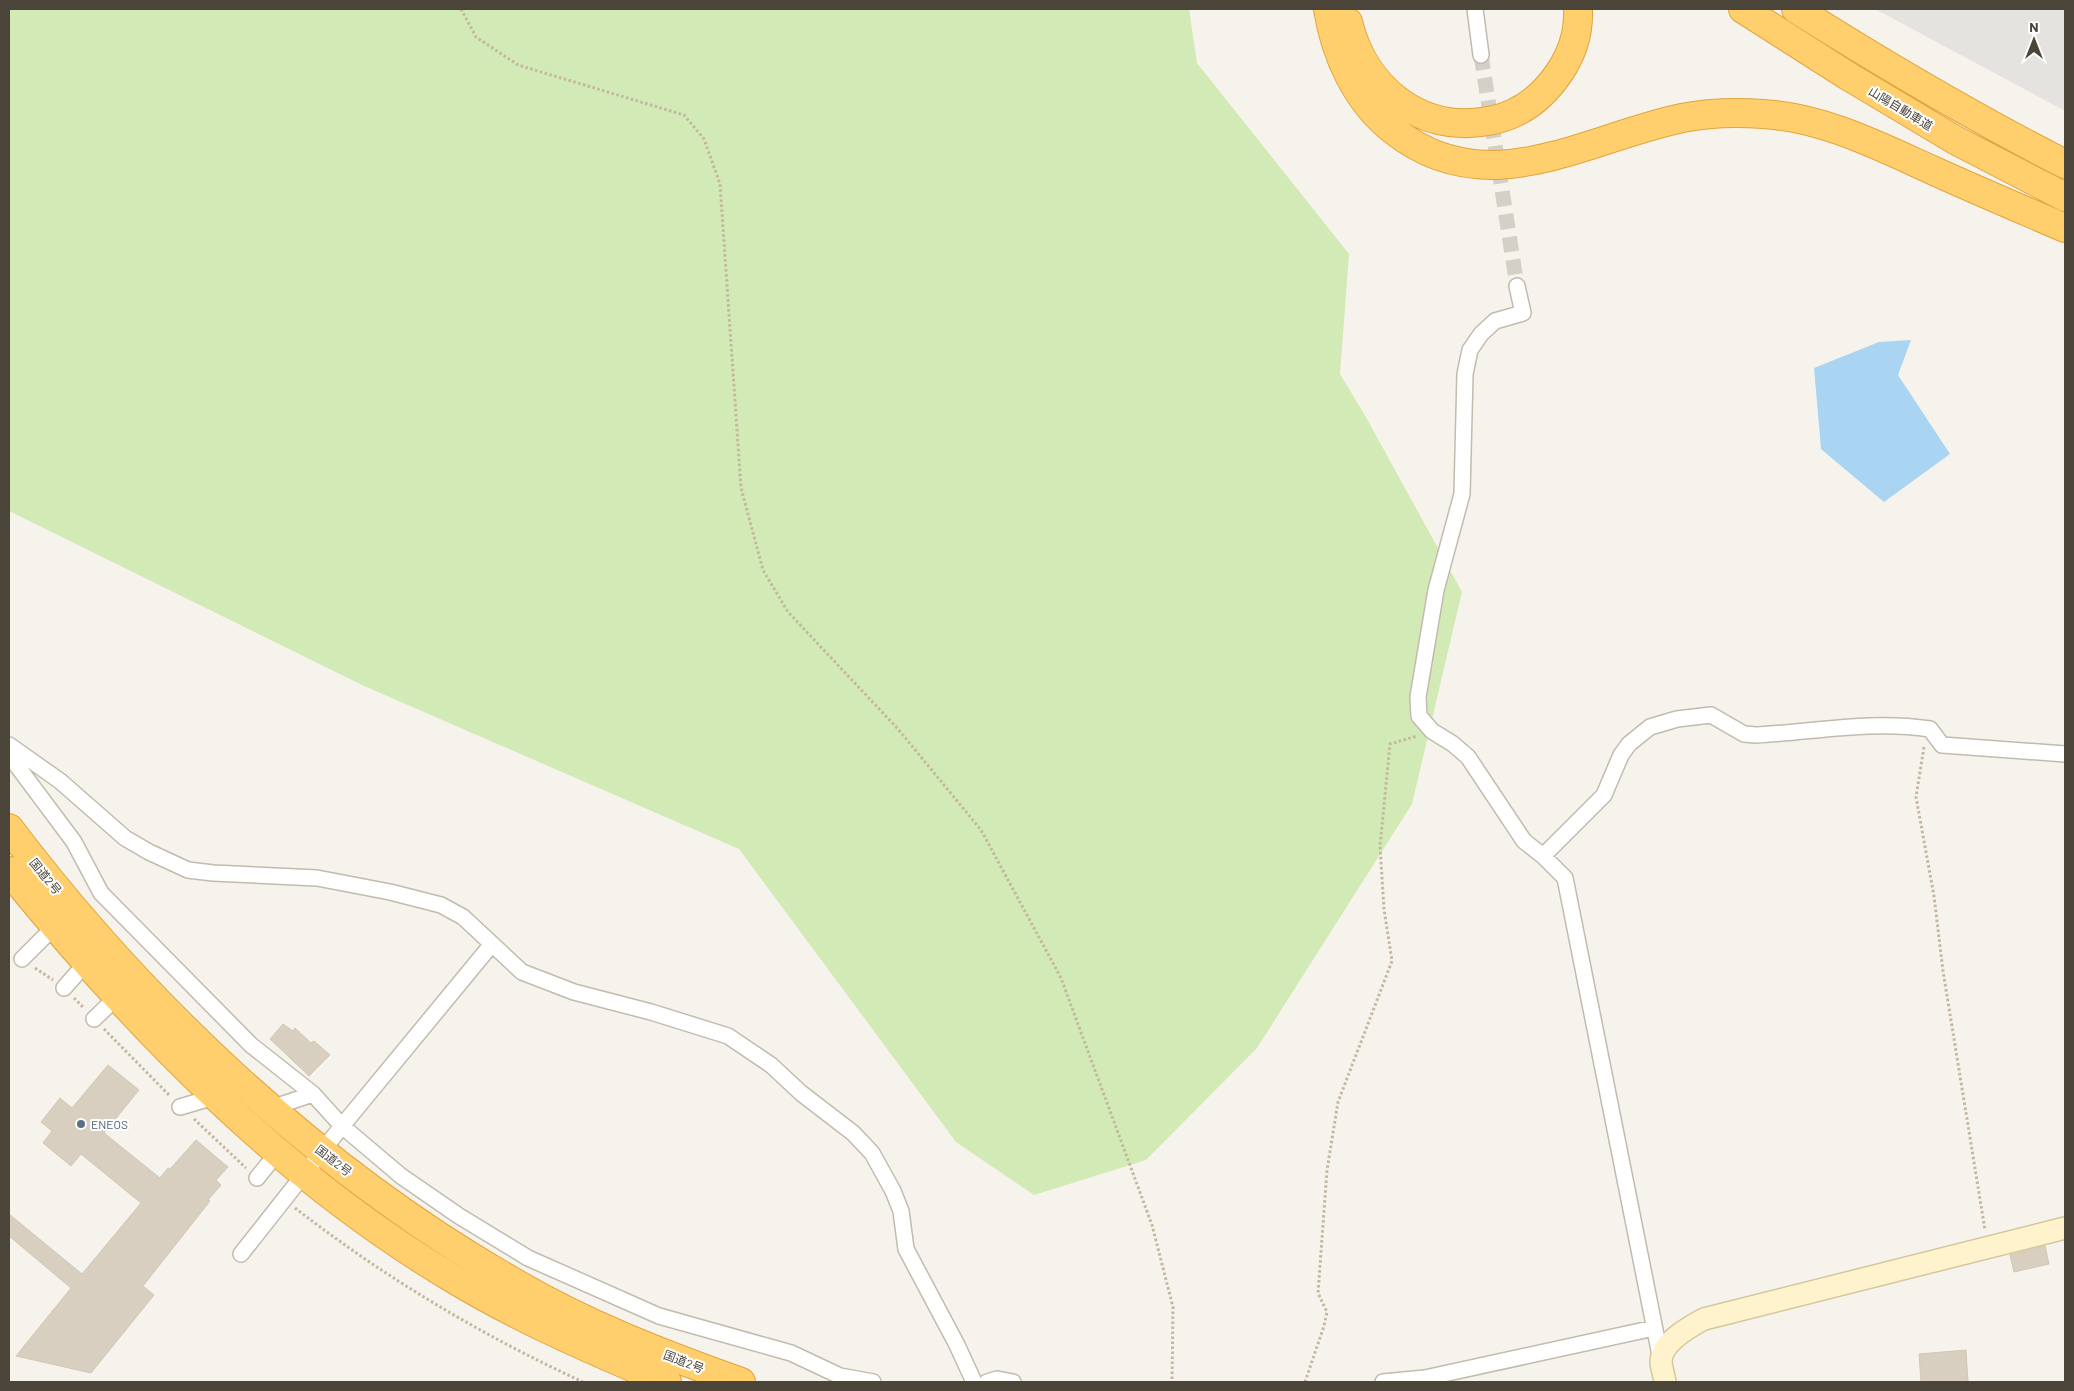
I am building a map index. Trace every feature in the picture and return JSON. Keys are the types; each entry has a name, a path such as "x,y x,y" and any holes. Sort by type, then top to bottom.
{"highway":[{"path":"1328,9 1338,52 1361,95 1382,121 1407,141 1434,155 1467,164 1514,165 1550,158 1682,118 1718,114 1761,114 1790,117 1850,133 2065,228"},
{"path":"1345,9 1352,37 1359,53 1386,90 1398,102 1416,113 1438,121 1455,124 1475,124 1510,115 1541,96 1554,81 1571,52 1577,30 1578,9"},
{"name":"山陽自動車道","path":"1743,9 1848,76 1955,140 2065,197"},
{"path":"1796,9 1862,51 1954,104 2065,164"},
{"name":"国道2号","path":"9,828 45,876 99,939 173,1016 271,1108 322,1151 429,1230 510,1280 621,1336 741,1382"},
{"name":"国道2号","path":"9,871 86,963 214,1097 304,1175 370,1225 457,1281 551,1332 667,1382"}],"street":[{"path":"1475,9 1481,55"},
{"path":"1517,286 1523,313 1496,321 1481,334 1470,350 1465,374 1462,494 1436,590 1418,697 1419,716 1432,731 1453,744 1468,757 1524,841 1543,856 1565,878 1665,1382"},
{"path":"1543,856 1604,795 1622,754 1629,744 1650,727 1676,719 1711,715 1744,734 1756,735 1873,725 1905,725 1930,729 1942,745 2065,754"},
{"path":"9,746 60,781 125,838 149,852 188,870 316,878 390,892 441,905 464,917 522,972 574,992 651,1012 728,1036 771,1065 801,1093 852,1132 872,1153 893,1190 901,1211 906,1249 957,1345 974,1382"},
{"path":"9,755 74,842 101,893 251,1045 314,1094 342,1126 401,1176 459,1216 528,1258 659,1316 791,1353 840,1376 873,1382"},
{"path":"22,958 54,927"},
{"path":"241,1254 342,1126 492,944"},
{"path":"64,988 86,963"},
{"path":"94,1019 117,997"},
{"path":"271,1108 314,1094"},
{"path":"180,1106 214,1097"},
{"path":"257,1178 278,1152"},
{"path":"1661,1360 1669,1344 1681,1332 1704,1319 2065,1228"},
{"path":"1383,1382 1425,1378 1654,1328"},
{"path":"987,1382 997,1379 1013,1382"}],"path":[{"path":"461,9 476,37 518,65 684,115 704,140 720,184 741,488 763,570 788,612 898,729 981,830 1061,978 1152,1224 1173,1307 1172,1382"},
{"path":"1930,729 1922,753 1916,797 1934,896 1943,971 1988,1248"},
{"path":"1305,1382 1327,1312 1318,1293 1327,1170 1338,1102 1392,961 1384,909 1380,846 1390,744 1432,731"}],"green space":[{"path":"9,9 1189,9 1197,63 1349,254 1340,374 1367,419 1462,592 1412,804 1257,1048 1146,1160 1034,1195 956,1142 739,849 362,685 9,511"}],"shaded area":[{"path":"1875,9 2065,9 2065,111"}],"water":[{"path":"1911,340 1898,375 1950,454 1884,502 1821,449 1814,368 1879,342"}],"building":[{"path":"283,1024 293,1031 295,1028 311,1043 314,1041 330,1055 309,1076 270,1039"},
{"path":"108,1065 139,1090 104,1133 160,1178 196,1140 228,1167 216,1180 221,1185 208,1200 210,1201 143,1286 154,1295 91,1373 16,1356 71,1288 9,1236 9,1214 82,1274 141,1203 81,1154 71,1166 43,1143 52,1131 41,1122 60,1098 72,1108"},
{"path":"2045,1246 2049,1264 2014,1272 2010,1255"},
{"path":"1966,1350 1968,1382 1921,1382 1919,1354"}],"tunnel":[{"path":"1481,55 1517,286"}],"place":[{"name":"ENEOS","path":"81,1124"}]}
